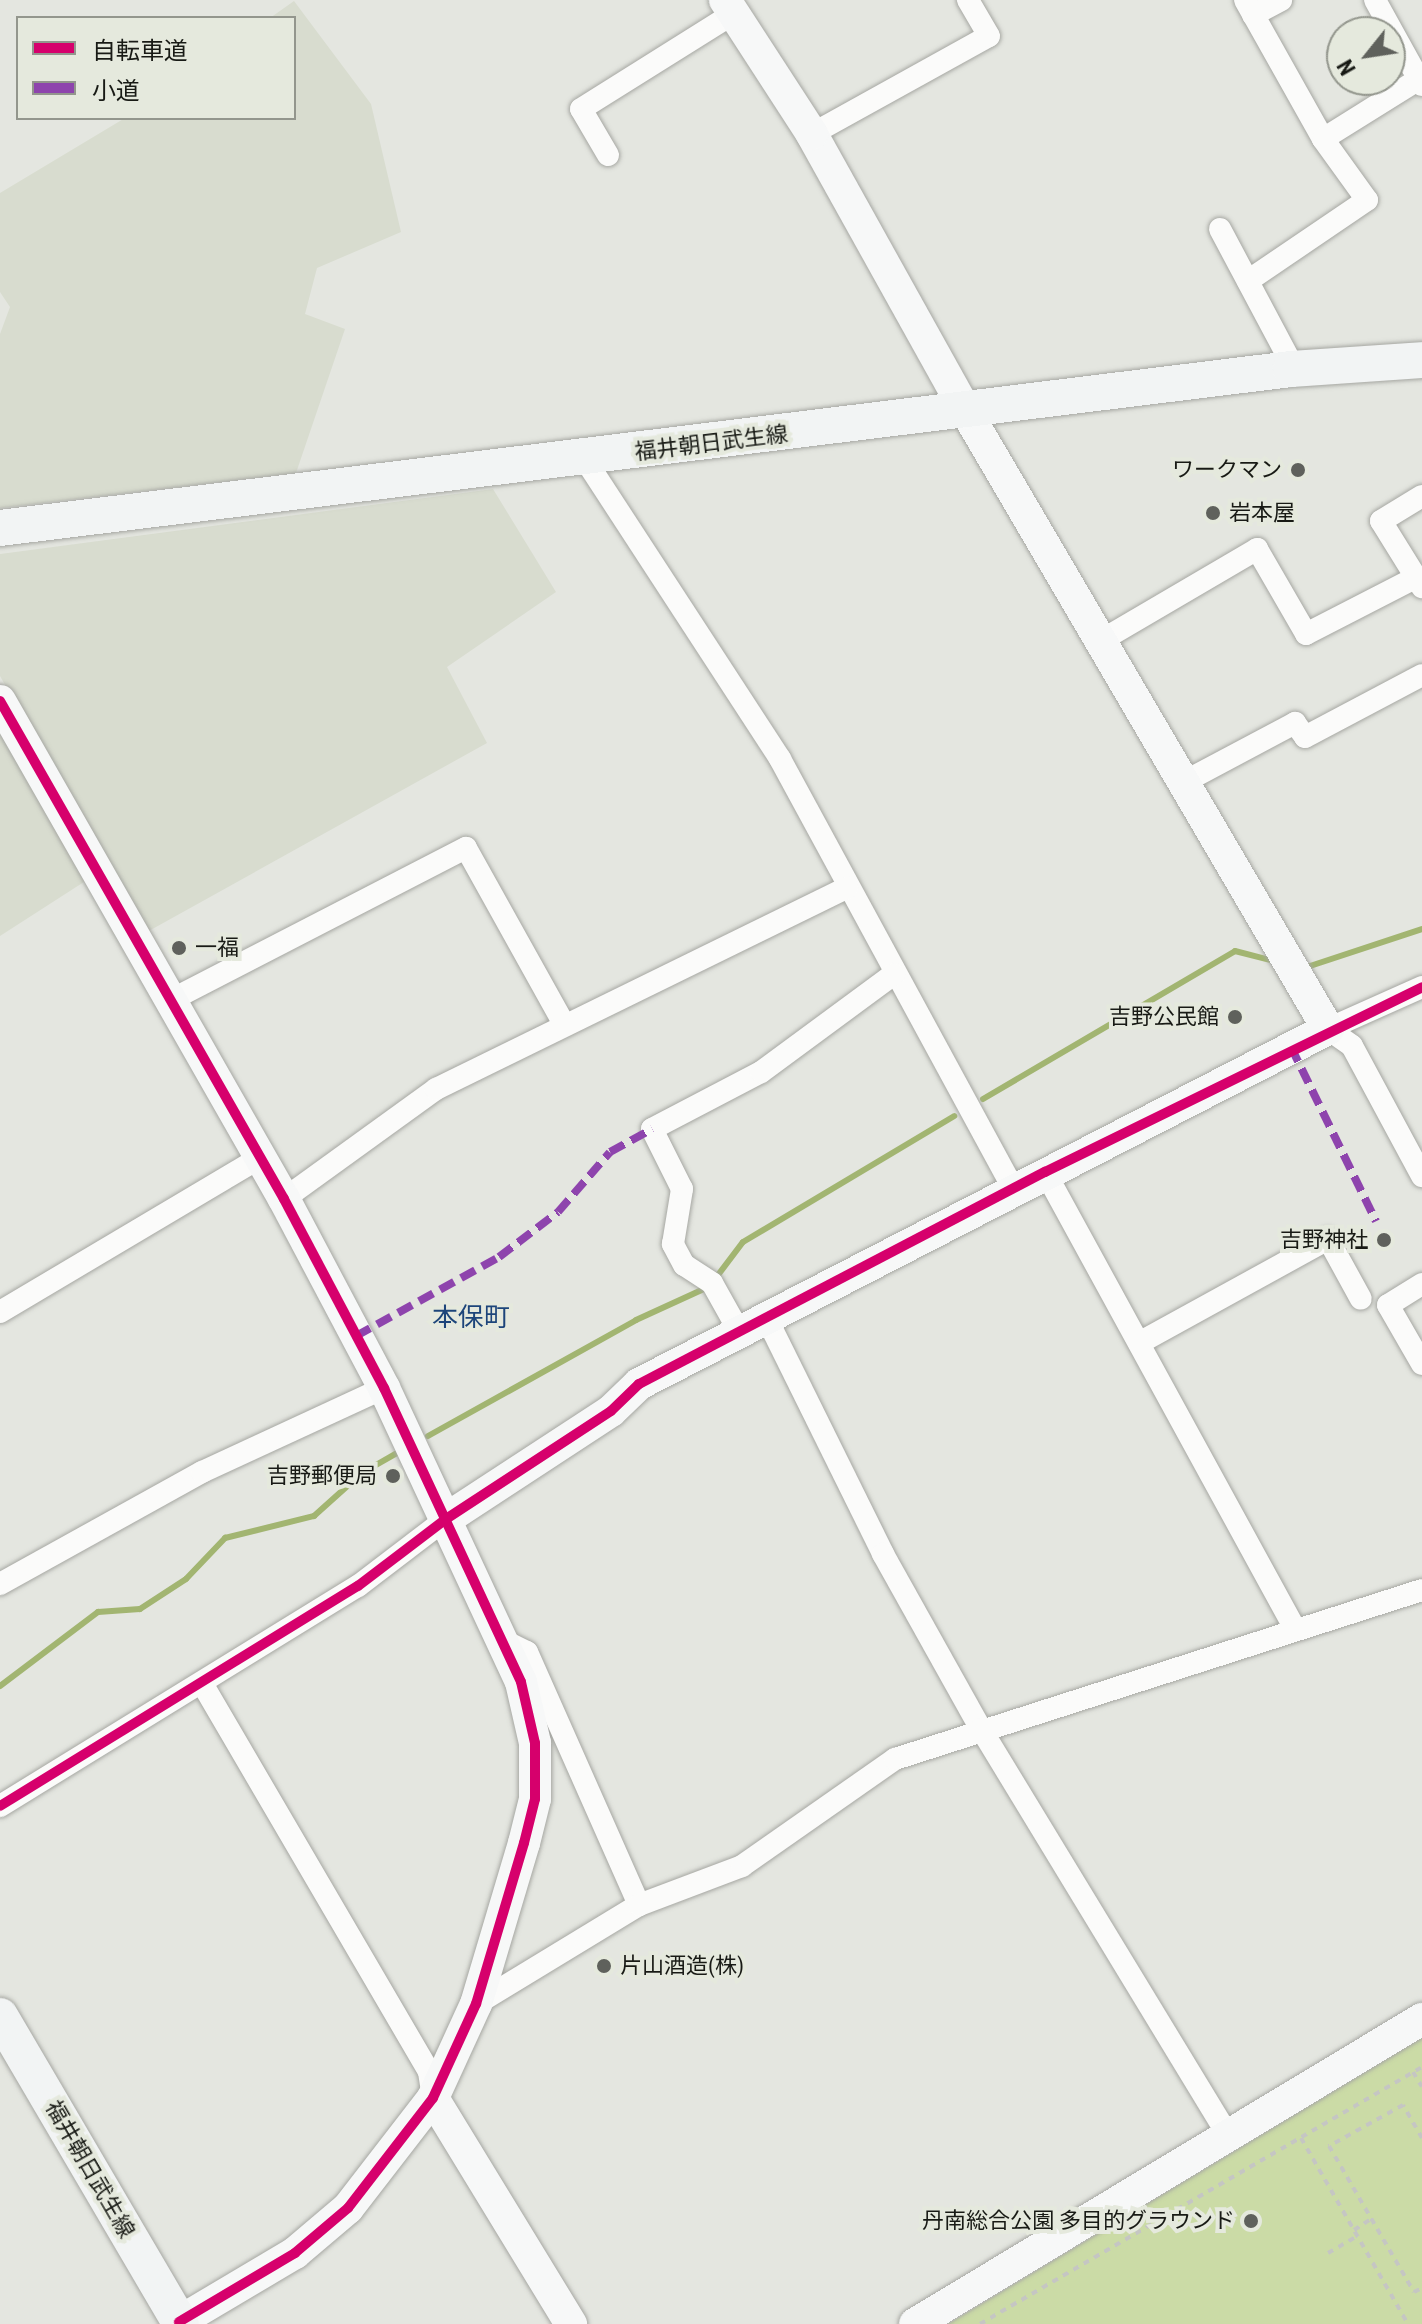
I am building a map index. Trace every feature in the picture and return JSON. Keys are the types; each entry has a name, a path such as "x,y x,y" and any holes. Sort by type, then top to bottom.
{"main road":[{"name":"福井朝日武生線","path":"0,528 967,413 1294,368 1422,360"},
{"name":"福井朝日武生線","path":"0,2016 178,2323"}],"street":[{"path":"812,134 989,36 968,0"},
{"path":"1248,281 1367,200 1323,139 1249,8 1281,0"},
{"path":"1323,139 1420,82 1375,0"},
{"path":"608,155 581,109 729,7 812,134 967,413 1328,1029 1352,1046 1422,1176"},
{"path":"1220,229 1294,368"},
{"path":"584,458 780,759 847,888 1014,1190"},
{"path":"1102,640 1257,549 1306,634 1419,582 1381,521 1422,496"},
{"path":"1184,782 1295,723 1305,737 1422,675"},
{"path":"0,701 261,1157 384,1388 521,1682 535,1743 535,1799 476,2004 433,2098 348,2208 295,2253 178,2323"},
{"path":"171,1000 466,848 564,1024"},
{"path":"284,1199 436,1089 847,888"},
{"path":"894,974 761,1072 652,1129 682,1189 673,1244 684,1265 712,1283 754,1326 981,1729 1228,2135"},
{"path":"0,1806 203,1685 358,1586 446,1519 611,1411 639,1384 1045,1172 1328,1029 1422,987"},
{"path":"0,1312 261,1157"},
{"path":"1045,1172 1295,1629"},
{"path":"1139,1343 1328,1239 1361,1299"},
{"path":"1422,1284 1388,1305 1422,1364"},
{"path":"0,1584 202,1472 384,1388"},
{"path":"476,2004 639,1905 742,1866 895,1759 1422,1590"},
{"path":"500,1639 527,1652 639,1905"},
{"path":"203,1685 429,2072 433,2098 571,2324"},
{"path":"915,2324 1422,2019"}],"path":[{"path":"980,2324 1422,2067"},
{"path":"1413,2072 1422,2087"},
{"path":"1422,2138 1403,2105 1329,2146 1414,2292 1422,2288"},
{"path":"1301,2138 1408,2324"},
{"path":"1354,2230 1371,2219"},
{"path":"1328,2253 1358,2236"}],"shaded area":[{"path":"294,1 371,104 401,232 317,268 305,314 345,329 296,473 0,508 0,334 10,307 0,292 0,193 122,120 296,120 296,16 273,16"},
{"path":"493,489 556,592 447,667 487,743 147,932 0,676 0,554"},
{"path":"0,733 87,880 0,936"}],"green space":[{"path":"1422,2038 1422,2324 948,2324"}],"waterway":[{"path":"1304,968 1422,929"},
{"path":"983,1099 1235,951 1274,961"},
{"path":"718,1275 743,1242 954,1116"},
{"path":"428,1436 636,1320 706,1288"},
{"path":"0,1686 98,1612 140,1609 186,1579 225,1538 314,1516 362,1473 397,1453"}],"marked path":[{"path":"1291,1047 1376,1221"},
{"path":"356,1336 499,1257 558,1212 610,1152 652,1129"}],"cycle path":[{"path":"0,701 284,1199 384,1388 521,1682 535,1743 535,1799 524,1843 476,2004 433,2098 348,2208 295,2253 179,2322"},
{"path":"0,1806 358,1586 446,1519 611,1411 639,1384 1045,1172 1422,987"}],"place":[{"name":"ワークマン","path":"1298,470"},
{"name":"岩本屋","path":"1213,513"},
{"name":"一福","path":"179,948"},
{"name":"吉野公民館","path":"1235,1017"},
{"name":"吉野神社","path":"1384,1240"},
{"name":"吉野郵便局","path":"393,1476"},
{"name":"片山酒造(株)","path":"604,1966"},
{"name":"丹南総合公園 多目的グラウンド","path":"1251,2221"}],"district":[{"name":"本保町","path":"471,1318"}]}
